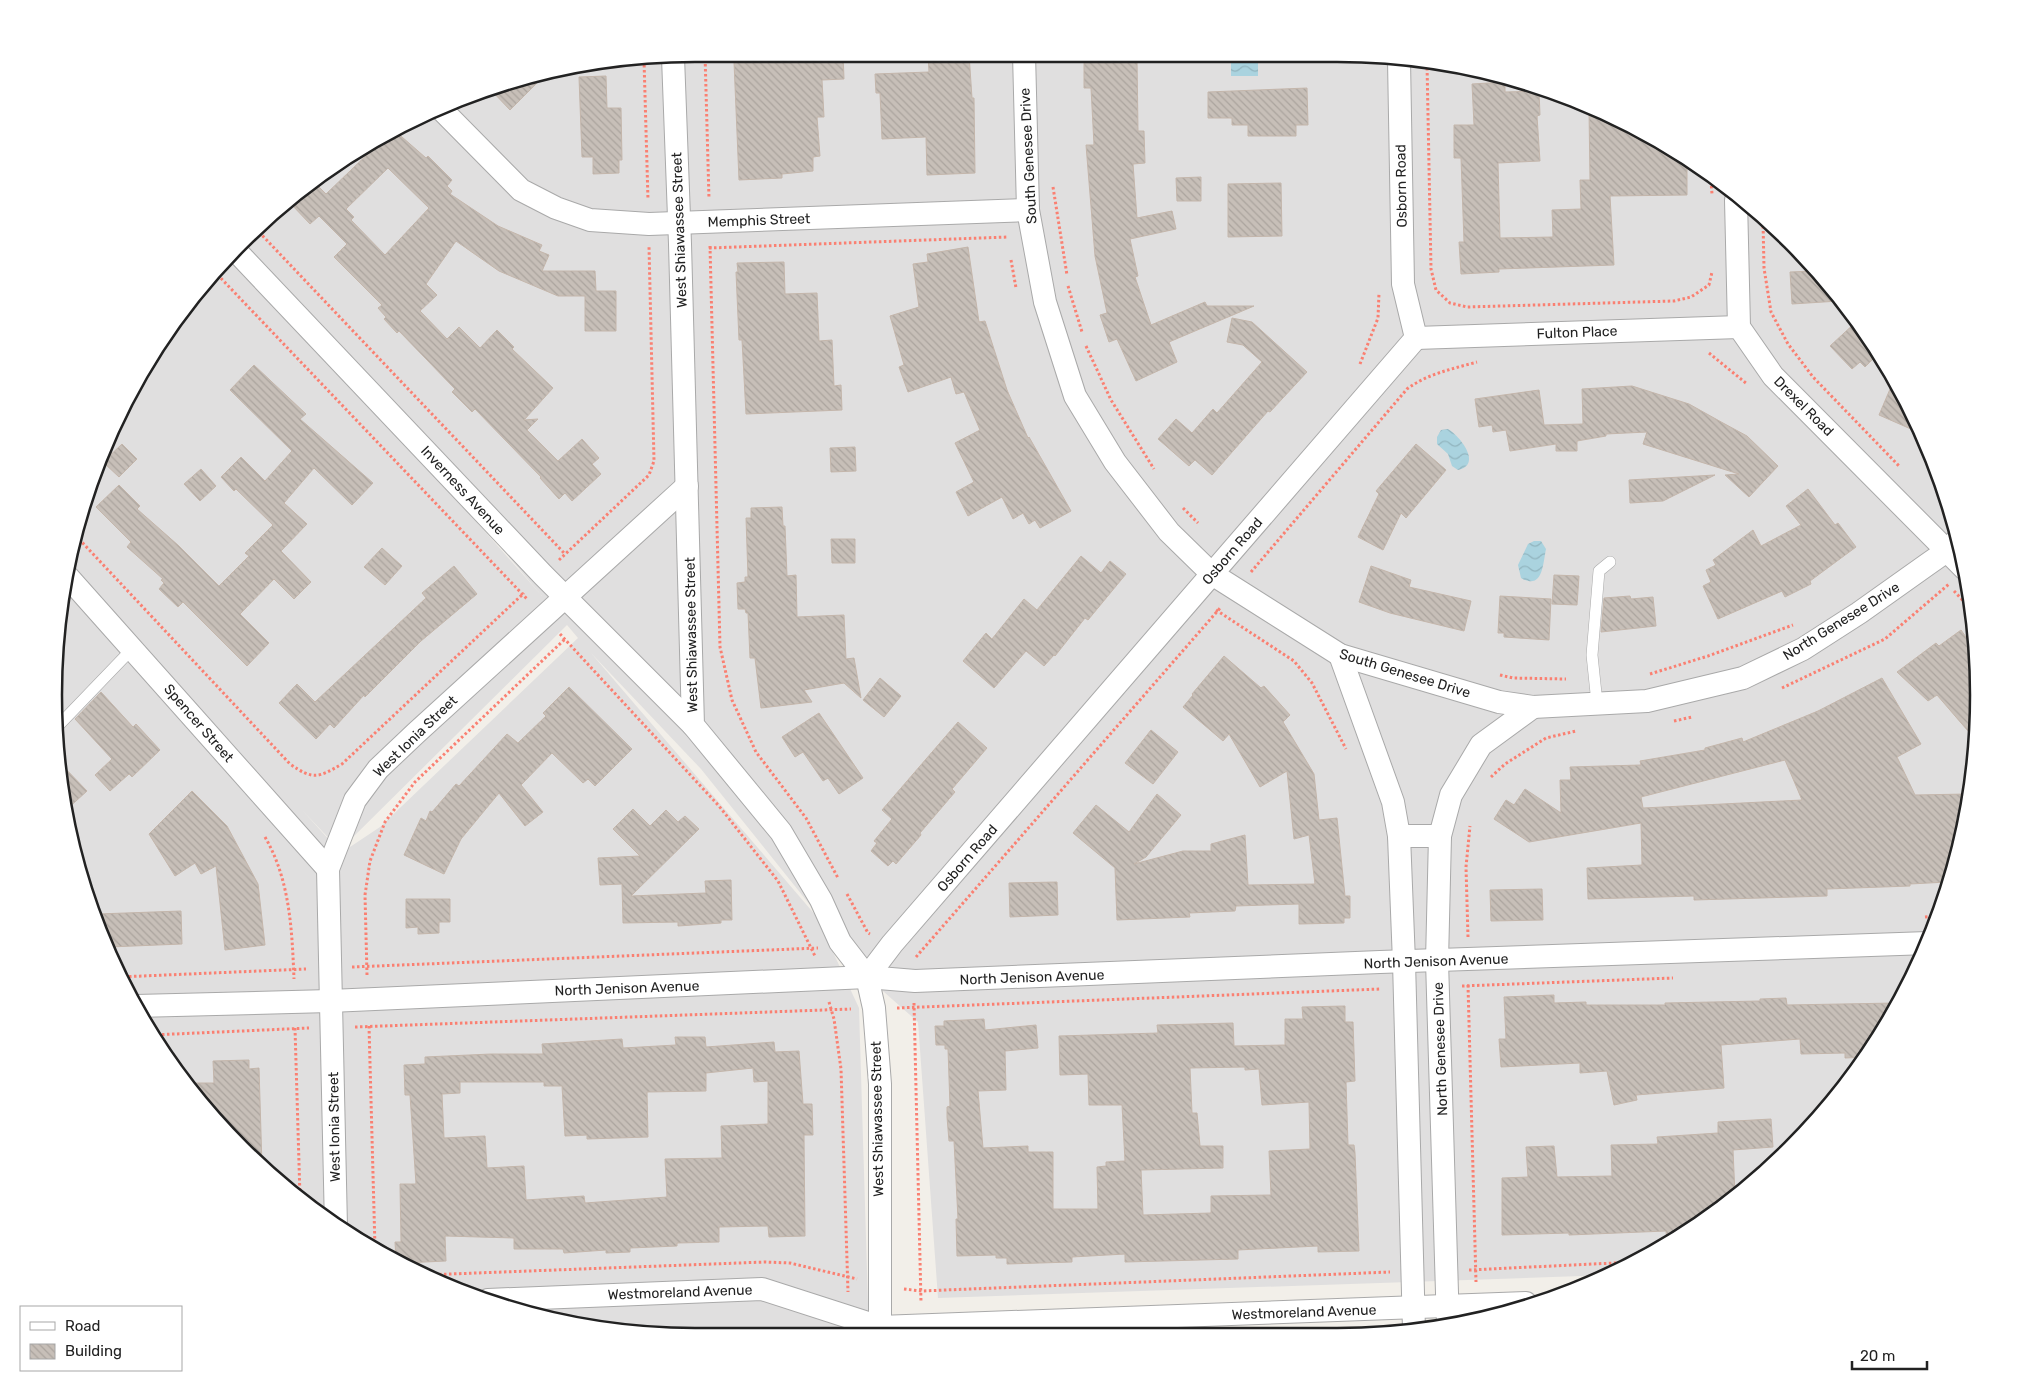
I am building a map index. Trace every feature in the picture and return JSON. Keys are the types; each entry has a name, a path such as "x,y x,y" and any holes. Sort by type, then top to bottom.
{"street":[{"name":"South Genesee Drive","path":"1024,62 1017,210 1045,302 1075,396 1115,462 1169,532 1212,574 1340,655 1499,702 1533,707"},
{"name":"West Shiawassee Street","path":"673,63 693,725 781,832 821,900 840,942 867,977 874,1008 880,1084 880,1328"},
{"name":"Osborn Road","path":"867,977 892,944 1416,338 1403,284 1399,66"},
{"name":"Memphis Street","path":"446,114 521,190 556,208 590,220 649,224 679,214 1017,210"},
{"path":"1736,205 1739,327"},
{"name":"Inverness Avenue","path":"241,256 543,575 693,725"},
{"name":"Fulton Place","path":"1416,338 1739,327"},
{"name":"Drexel Road","path":"1739,327 1773,376 1928,531 1951,544"},
{"name":"West Ionia Street","path":"336,1216 328,869 355,800 378,769 687,486"},
{"name":"North Genesee Drive","path":"1448,1317 1437,961 1440,836 1451,796 1482,745 1533,707 1647,701 1742,678 1803,649 1859,613 1951,546"},
{"name":"Spencer Street","path":"73,583 328,869"},
{"path":"1340,655 1394,802 1399,836 1414,1319"},
{"path":"1399,836 1440,836"},
{"name":"North Jenison Avenue","path":"144,1006 330,1001 867,977 915,981 1380,962 1918,944"},
{"name":"Westmoreland Avenue","path":"506,1299 762,1289 849,1317 872,1328"},
{"name":"Westmoreland Avenue","path":"903,1328 921,1325 1390,1309 1414,1319 1448,1317 1477,1306 1510,1304"}],"lane":[{"path":"1597,704 1592,654 1599,571 1610,562"},
{"path":"63,721 133,648"}],"path":[{"path":"1427,69 1431,269 1436,290 1450,302 1467,308 1674,301 1691,298 1709,286 1714,268"},
{"path":"1053,182 1068,284 1086,346 1111,400 1138,446 1158,475"},
{"path":"1711,185 1712,200"},
{"path":"679,214 719,197"},
{"path":"1009,247 1017,210"},
{"path":"1763,229 1764,268 1771,312 1788,344 1813,377 1903,470"},
{"path":"262,235 565,554"},
{"path":"1010,256 1017,291"},
{"path":"220,278 565,639 719,806 778,881 813,949 832,1010 841,1069 849,1317"},
{"path":"1360,366 1378,318 1380,284"},
{"path":"1706,350 1751,387"},
{"path":"921,1325 914,1008 916,957 1236,590 1407,389 1418,380 1482,360"},
{"path":"1179,503 1230,554 1259,577"},
{"path":"1937,505 1941,507"},
{"path":"1928,531 1943,515"},
{"path":"1928,564 1962,599"},
{"path":"1776,690 1794,684 1884,639 1958,575"},
{"path":"1195,594 1217,611 1294,661 1312,683 1349,754"},
{"path":"1642,676 1708,656 1801,621"},
{"path":"375,1241 365,895 370,861 385,822 415,782 565,639"},
{"path":"1495,674 1513,678 1594,680"},
{"path":"1666,722 1699,715"},
{"path":"1486,783 1505,764 1546,738 1582,730"},
{"path":"1472,819 1466,866 1477,1306"},
{"path":"263,834 272,848 286,890 292,928 300,1189"},
{"path":"129,977 813,949 868,933 874,925"},
{"path":"1380,962 1382,999"},
{"path":"161,1035 914,1008"},
{"path":"441,1274 765,1262 790,1263 879,1284 920,1291 1413,1271"},
{"path":"1389,1262 1390,1309"},
{"path":"1446,1271 1616,1263"}],"shaded area":[{"path":"696,62 1336,62 1419,68 1500,84 1540,96 1579,111 1653,147 1722,193 1754,220 1784,248 1839,310 1885,379 1904,416 1936,492 1948,532 1964,613 1968,654 1970,696 1964,778 1948,859 1936,899 1921,938 1885,1012 1839,1081 1784,1143 1722,1198 1653,1244 1588,1276 938,1298 918,1022 867,977 819,922 859,1008 869,1328 696,1328 654,1327 613,1323 532,1307 492,1295 416,1263 379,1244 310,1198 248,1143 193,1081 147,1012 128,975 96,899 84,859 68,778 62,696 68,613 84,532 96,492 111,453 147,379 193,310 241,256 542,596 247,249 310,193 379,147 453,111 492,96 572,75 654,64","holes":["567,625 578,638 380,827 341,853 303,811 340,850","591,653 701,769 814,910 817,917"]}],"water":[{"path":"1231,62 1258,62 1258,76 1231,76"},
{"path":"1448,429 1463,444 1469,457 1469,462 1465,467 1458,470 1452,466 1448,454 1437,444 1437,437 1441,430"},
{"path":"1534,541 1541,541 1546,549 1541,574 1534,581 1528,581 1521,578 1518,565 1528,544"}],"building":[{"path":"734,62 843,62 844,79 822,80 824,117 817,117 820,156 813,157 813,171 782,174 782,178 739,180"},
{"path":"928,62 970,62 972,98 974,98 975,173 927,175 926,137 882,139 880,93 876,93 875,74 929,72"},
{"path":"1084,62 1137,62 1138,131 1144,131 1145,163 1133,164 1137,218 1172,211 1176,229 1130,239 1138,276 1135,277 1151,325 1205,302 1207,306 1254,306 1169,342 1177,362 1136,381 1117,339 1109,342 1100,315 1107,313 1095,256 1086,145 1094,145 1091,88 1084,88"},
{"path":"606,76 607,108 621,108 622,160 619,160 619,173 593,174 593,157 582,157 579,77"},
{"path":"537,83 510,110 496,95"},
{"path":"1494,83 1505,86 1505,92 1525,91 1539,96 1540,115 1537,116 1540,161 1498,163 1500,238 1553,237 1552,210 1581,209 1580,180 1590,180 1589,116 1653,147 1687,168 1687,195 1610,196 1614,265 1499,269 1499,272 1461,274 1459,242 1464,242 1461,158 1454,158 1454,125 1474,125 1472,84"},
{"path":"1307,88 1308,125 1296,125 1296,136 1248,136 1248,125 1232,125 1232,118 1208,118 1208,92"},
{"path":"401,136 426,158 428,156 452,180 447,186 452,191 450,194 498,226 542,245 539,251 549,255 542,271 595,271 596,291 616,291 616,331 585,331 585,296 558,296 499,271 456,241 426,284 437,295 420,311 447,339 459,327 480,348 497,330 514,347 512,349 553,388 524,420 538,419 527,430 558,461 582,439 599,458 592,464 601,474 572,501 565,493 559,499 541,477 475,409 472,412 452,392 455,389 399,331 397,333 384,319 386,317 378,308 382,305 334,257 347,244 319,216 310,224 294,207 319,187 326,194 367,154","holes":["388,168 429,208 385,255 351,220 354,217 346,209"]},
{"path":"1201,177 1201,201 1177,201 1176,178"},
{"path":"1281,183 1282,236 1228,237 1228,184"},
{"path":"968,247 979,322 985,321 1007,390 1028,438 1071,511 1040,528 1035,520 1029,524 1023,513 1013,519 1002,497 968,516 956,492 974,482 955,443 980,430 964,392 956,394 951,377 908,392 899,367 904,365 890,316 919,307 913,264 928,262 927,254"},
{"path":"784,262 785,294 817,293 819,341 832,340 834,386 841,385 842,410 746,414 742,340 739,340 737,263"},
{"path":"1806,271 1832,301 1792,304 1790,272"},
{"path":"1232,318 1252,322 1307,372 1270,412 1268,411 1212,475 1195,460 1189,466 1158,439 1176,419 1192,433 1213,409 1217,413 1262,362 1243,345 1227,342"},
{"path":"1851,327 1873,359 1865,367 1860,362 1852,369 1830,346"},
{"path":"254,365 306,414 300,419 373,483 352,505 314,468 284,503 307,524 281,551 311,582 294,599 274,579 240,614 269,643 247,666 183,602 178,607 159,589 164,583 161,580 163,579 127,547 131,542 96,507 119,485 140,506 137,509 179,546 219,586 249,556 245,553 273,525 221,477 241,457 265,481 292,451 230,390"},
{"path":"1632,386 1689,404 1747,436 1778,466 1749,497 1725,475 1739,474 1643,444 1647,432 1606,434 1606,436 1577,441 1577,451 1556,451 1556,444 1510,451 1506,430 1493,432 1492,425 1479,427 1475,399 1539,390 1544,425 1583,424 1582,389"},
{"path":"1890,389 1910,428 1879,415"},
{"path":"122,444 137,459 119,477 106,465 110,455"},
{"path":"1416,444 1446,470 1406,518 1401,513 1383,550 1358,537 1379,494 1376,491"},
{"path":"855,447 856,471 831,472 830,448"},
{"path":"201,469 216,486 200,501 184,484"},
{"path":"1715,475 1663,501 1630,503 1629,480"},
{"path":"1808,489 1835,525 1838,523 1856,547 1810,581 1811,584 1785,597 1782,591 1718,619 1703,586 1711,582 1706,570 1716,565 1713,560 1753,530 1761,546 1801,525 1786,506"},
{"path":"782,507 783,526 785,526 787,576 796,575 797,617 844,615 846,659 854,658 861,698 844,683 804,690 812,702 761,708 755,658 750,658 748,613 746,613 745,609 738,609 737,583 745,582 745,577 748,577 746,518 751,518 751,508"},
{"path":"831,539 855,539 855,563 832,563"},
{"path":"382,548 402,566 385,585 364,567"},
{"path":"1081,556 1101,573 1110,561 1126,574 1088,620 1085,618 1055,656 1044,666 1026,651 994,688 963,661 986,633 992,639 1024,599 1037,610"},
{"path":"454,566 477,594 421,641 365,697 364,695 334,728 330,724 316,739 279,703 297,684 315,702 426,598 422,593"},
{"path":"1371,566 1411,580 1409,587 1471,601 1464,631 1390,613 1359,602"},
{"path":"1554,575 1579,576 1577,605 1552,604"},
{"path":"1500,596 1551,599 1549,640 1504,637 1504,633 1498,633"},
{"path":"1630,596 1631,599 1653,597 1656,626 1601,632 1604,598"},
{"path":"1961,630 1966,638 1970,696 1968,731 1937,695 1928,701 1897,672 1936,643 1939,646"},
{"path":"1224,656 1261,688 1264,686 1290,715 1283,722 1314,774 1319,820 1337,818 1345,896 1350,896 1350,918 1344,918 1344,923 1299,924 1299,904 1236,906 1235,911 1189,913 1190,917 1117,920 1115,868 1073,833 1096,805 1129,832 1157,794 1181,815 1146,857 1134,864 1183,851 1211,851 1211,844 1245,835 1248,885 1315,884 1309,835 1294,839 1287,771 1260,787 1229,734 1223,741 1183,707"},
{"path":"880,678 901,696 884,717 863,700"},
{"path":"1882,678 1921,744 1897,757 1915,795 1961,794 1948,859 1941,882 1910,884 1910,886 1827,889 1827,896 1694,900 1694,896 1588,899 1587,868 1642,865 1641,823 1529,842 1494,819 1506,800 1514,805 1525,789 1561,813 1560,780 1571,780 1570,767 1641,765 1640,761 1705,750 1705,748 1742,738 1743,742 1818,711","holes":["1785,760 1802,800 1643,808 1641,797"]},
{"path":"569,687 632,749 595,786 588,779 583,783 552,753 521,785 543,812 525,826 499,793 461,839 444,874 404,855 421,818 426,821 430,811 432,812 456,784 459,786 507,734 518,743 546,716 543,713"},
{"path":"101,692 133,727 136,724 160,750 132,777 129,774 110,791 95,775 112,759 75,719"},
{"path":"819,713 863,778 839,794 828,778 823,781 803,752 795,757 782,737"},
{"path":"958,722 987,748 952,789 955,792 920,833 921,835 896,864 893,861 888,866 871,851 877,843 874,841 892,819 882,810"},
{"path":"1151,730 1178,752 1153,784 1125,763"},
{"path":"67,771 87,791 72,804"},
{"path":"192,791 227,826 258,884 265,945 225,950 216,866 201,874 195,863 175,876 149,834"},
{"path":"633,809 650,826 666,810 678,822 685,816 699,829 631,896 706,893 705,881 731,880 732,920 721,920 721,923 678,926 678,922 623,923 622,884 600,885 598,858 640,856 613,829"},
{"path":"1057,882 1058,915 1010,917 1009,883"},
{"path":"1542,889 1543,920 1491,921 1490,890"},
{"path":"406,899 450,899 450,922 439,922 439,933 418,934 418,927 406,928"},
{"path":"181,911 182,944 115,947 102,914"},
{"path":"1554,995 1554,1003 1586,1002 1586,1005 1665,1005 1665,1003 1760,1001 1760,999 1786,998 1787,1005 1890,1003 1856,1057 1845,1058 1845,1053 1801,1054 1800,1039 1721,1045 1724,1088 1636,1095 1637,1100 1614,1105 1607,1071 1580,1073 1580,1063 1501,1067 1499,1039 1506,1039 1504,997"},
{"path":"1345,1006 1345,1022 1353,1022 1355,1081 1346,1082 1348,1145 1354,1145 1355,1153 1359,1251 1318,1252 1318,1246 1238,1250 1238,1259 1125,1262 1125,1254 1072,1257 1072,1262 1007,1264 1007,1258 996,1258 996,1255 957,1256 956,1219 958,1219 954,1141 949,1141 947,1117 947,1107 950,1106 948,1049 945,1049 945,1045 936,1045 935,1026 944,1026 944,1021 984,1019 985,1030 1036,1025 1038,1048 1005,1051 1006,1090 978,1091 983,1148 1028,1146 1028,1152 1053,1152 1053,1209 1098,1209 1097,1167 1106,1166 1106,1162 1125,1161 1122,1105 1089,1105 1088,1074 1060,1075 1059,1036 1158,1033 1157,1025 1233,1023 1234,1046 1285,1045 1285,1019 1303,1019 1302,1007","holes":["1245,1067 1245,1070 1259,1069 1262,1105 1309,1102 1310,1149 1269,1151 1271,1195 1211,1196 1211,1213 1143,1215 1141,1170 1223,1168 1223,1146 1200,1146 1197,1113 1192,1113 1190,1068"]},
{"path":"675,1037 705,1037 706,1047 774,1042 775,1052 799,1051 803,1104 812,1104 813,1135 804,1135 805,1236 769,1237 768,1226 719,1227 719,1242 677,1243 677,1246 630,1248 630,1252 606,1253 606,1250 564,1253 563,1249 514,1249 514,1238 445,1236 446,1261 415,1262 396,1253 395,1242 401,1242 400,1184 416,1184 410,1095 405,1095 404,1065 425,1064 425,1057 543,1054 542,1044 622,1039 623,1048 676,1045","holes":["753,1068 754,1082 768,1081 768,1124 721,1126 722,1158 665,1159 667,1197 585,1203 584,1196 526,1200 524,1166 487,1168 485,1136 444,1138 442,1094 460,1093 460,1082 544,1082 544,1086 562,1086 565,1136 587,1135 587,1139 648,1137 647,1092 706,1091 706,1073"]},
{"path":"249,1060 249,1069 259,1068 262,1156 220,1113 195,1083 214,1083 213,1061"},
{"path":"1771,1119 1773,1147 1733,1150 1735,1187 1666,1236 1666,1231 1569,1235 1569,1233 1502,1235 1502,1178 1528,1177 1526,1147 1554,1146 1557,1177 1612,1176 1611,1145 1658,1144 1657,1137 1718,1133 1718,1122"}]}
